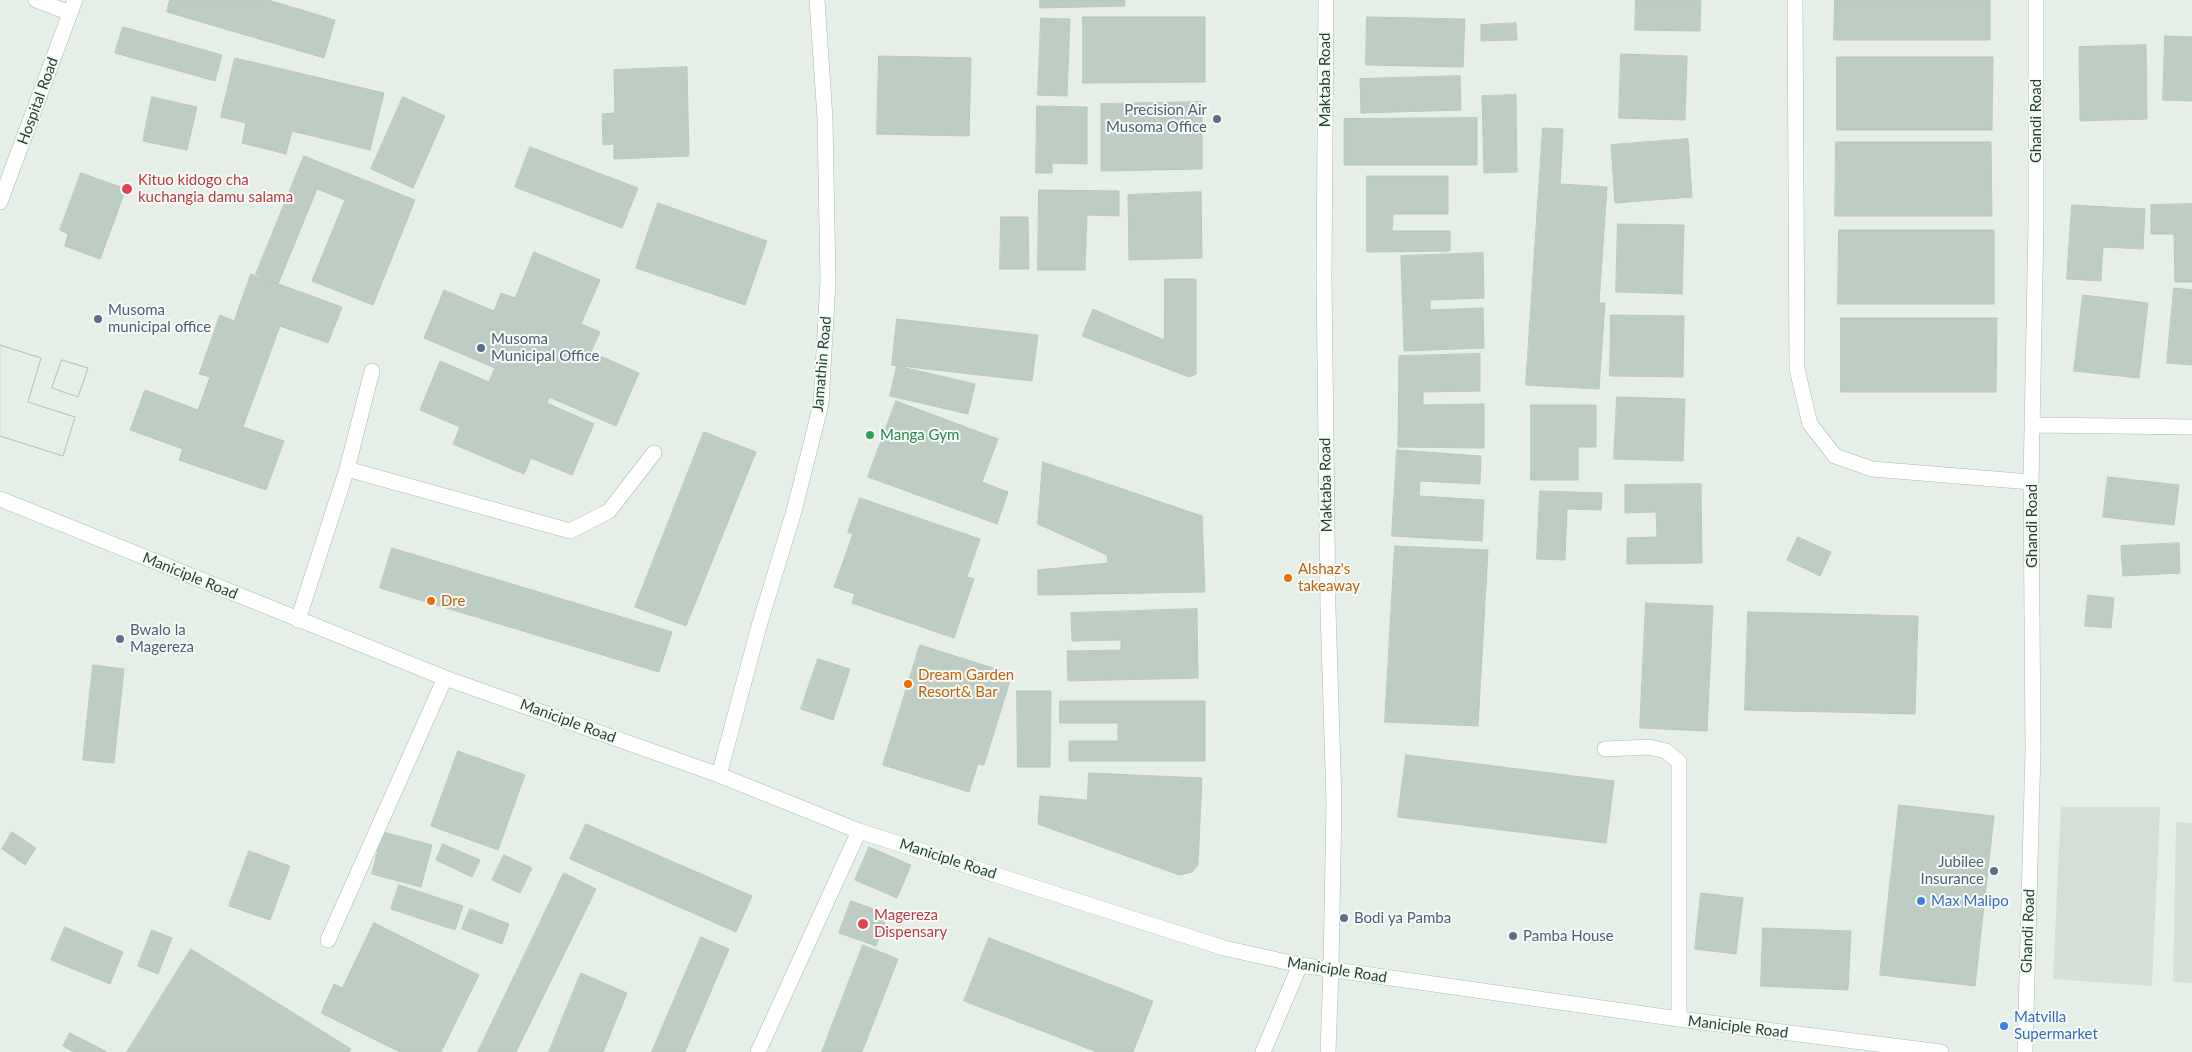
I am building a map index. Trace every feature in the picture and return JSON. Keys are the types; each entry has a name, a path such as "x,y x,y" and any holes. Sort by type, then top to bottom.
{"street":[{"path":"36,0 73,6"},
{"name":"Jamathin Road","path":"718,775 759,626 794,511 821,404 828,282 825,118 817,0"},
{"name":"Maktaba Road","path":"1326,0 1324,316 1328,609 1334,802 1328,1052"},
{"path":"1795,0 1797,369 1810,424 1835,456 1872,469 2031,482"},
{"name":"Ghandi Road","path":"2025,1052 2033,750 2031,482 2036,222 2036,0"},
{"name":"Hospital Road","path":"0,202 73,6"},
{"path":"298,620 347,468 372,371"},
{"path":"2033,425 2192,428"},
{"path":"347,468 570,531 609,511 654,453"},
{"name":"Maniciple Road","path":"0,499 445,678 718,775 859,831 1224,948 1300,966 1679,1019 1941,1052"},
{"path":"328,940 445,678"},
{"path":"1605,749 1649,747 1666,751 1679,762 1679,1019"},
{"path":"758,1052 859,831"},
{"path":"1263,1052 1300,966"}],"shaded area":[{"path":"2061,807 2160,807 2152,986 2053,979"},
{"path":"2176,822 2192,823 2192,983 2173,982"}],"building":[{"path":"170,0 268,0 335,20 324,58 167,12"},
{"path":"1040,0 1125,0 1125,6 1040,8"},
{"path":"1636,0 1701,0 1700,31 1635,30"},
{"path":"1835,0 1990,0 1990,40 1834,40"},
{"path":"1083,17 1205,17 1205,82 1083,83"},
{"path":"1367,17 1465,19 1463,67 1366,65"},
{"path":"1041,18 1070,19 1067,96 1038,95"},
{"path":"1516,23 1517,40 1481,41 1481,25"},
{"path":"123,27 222,55 215,81 115,53"},
{"path":"2165,36 2192,37 2192,101 2163,100"},
{"path":"2146,45 2147,119 2080,121 2079,47"},
{"path":"1621,54 1687,56 1685,120 1619,118"},
{"path":"879,56 971,58 969,136 877,134"},
{"path":"1837,57 1993,57 1992,130 1837,130"},
{"path":"235,58 384,93 370,150 292,131 286,154 242,143 246,123 221,117"},
{"path":"687,67 689,156 614,159 614,144 603,145 602,114 615,113 614,70"},
{"path":"1460,76 1461,110 1361,113 1360,79"},
{"path":"1516,95 1517,172 1484,173 1482,96"},
{"path":"152,97 197,107 187,150 143,141"},
{"path":"403,97 445,116 413,188 371,169"},
{"path":"1202,102 1202,169 1101,171 1101,104"},
{"path":"1037,106 1087,107 1087,164 1052,163 1052,173 1036,173"},
{"path":"1477,118 1477,165 1344,165 1344,119"},
{"path":"1543,128 1563,129 1560,184 1607,187 1599,303 1605,303 1599,389 1526,385"},
{"path":"1688,139 1692,197 1615,203 1611,145"},
{"path":"1836,142 1991,142 1992,216 1835,216"},
{"path":"530,147 638,188 622,228 515,187"},
{"path":"304,156 415,200 373,305 312,281 345,200 317,189 278,284 256,274"},
{"path":"81,173 126,189 100,259 65,246 68,234 60,230"},
{"path":"1367,176 1448,176 1448,214 1393,214 1392,231 1450,231 1450,251 1367,252"},
{"path":"1039,190 1119,191 1119,216 1087,215 1085,270 1038,270"},
{"path":"1201,192 1202,258 1129,260 1128,195"},
{"path":"658,203 767,241 745,305 636,268"},
{"path":"2192,204 2192,282 2175,282 2174,234 2151,234 2151,205"},
{"path":"2072,205 2145,209 2143,249 2103,247 2101,281 2067,279"},
{"path":"1001,217 1028,217 1029,269 1000,269"},
{"path":"1618,224 1684,225 1682,294 1616,292"},
{"path":"1839,230 1994,230 1994,304 1838,304"},
{"path":"534,252 600,280 581,324 600,332 591,352 639,373 616,426 549,397 547,403 594,424 572,475 531,458 524,474 453,444 460,427 420,410 440,361 489,382 495,368 424,338 444,290 494,311 501,293 515,298"},
{"path":"1483,253 1484,298 1430,300 1430,310 1483,308 1484,348 1404,351 1401,256"},
{"path":"251,274 342,307 328,343 280,326 243,427 284,441 266,490 179,460 183,449 130,430 145,390 198,410 210,377 199,374 220,315 234,321"},
{"path":"1165,279 1196,279 1196,374 1189,377 1082,336 1093,309 1164,340"},
{"path":"2174,288 2192,290 2192,365 2167,363"},
{"path":"2083,295 2148,303 2139,378 2074,371"},
{"path":"1611,315 1684,316 1683,377 1610,376"},
{"path":"1841,318 1997,318 1996,392 1841,392"},
{"path":"897,319 1038,335 1032,381 892,365"},
{"path":"0,345 41,358 28,402 75,417 63,456 0,436"},
{"path":"0,345 41,358 28,402 75,417 63,456 0,436"},
{"path":"1480,354 1480,391 1423,392 1423,405 1484,404 1484,448 1398,447 1399,356"},
{"path":"62,360 88,368 78,397 52,388"},
{"path":"62,360 88,368 78,397 52,388"},
{"path":"897,366 975,384 968,414 890,396"},
{"path":"1617,397 1685,399 1683,461 1614,459"},
{"path":"896,401 998,439 982,482 1008,492 997,524 868,477"},
{"path":"1531,405 1596,405 1596,447 1578,447 1578,480 1531,480"},
{"path":"704,432 756,452 686,626 635,607"},
{"path":"1397,450 1481,456 1480,484 1420,481 1419,496 1484,500 1482,541 1392,536"},
{"path":"1043,462 1202,516 1205,592 1038,595 1038,570 1108,563 1107,555 1038,524"},
{"path":"2108,477 2179,485 2174,525 2103,517"},
{"path":"1701,484 1702,563 1627,564 1627,538 1657,537 1656,512 1625,513 1625,485"},
{"path":"1540,491 1602,493 1601,510 1567,509 1565,560 1537,559"},
{"path":"860,498 980,539 967,577 974,579 954,638 852,603 855,594 834,587 853,534 848,532"},
{"path":"1798,537 1831,552 1820,576 1787,560"},
{"path":"2179,543 2180,573 2123,576 2121,546"},
{"path":"1395,546 1488,550 1478,726 1385,722"},
{"path":"392,548 672,632 659,672 380,588"},
{"path":"2088,595 2114,598 2111,628 2085,626"},
{"path":"1646,603 1713,606 1707,731 1640,728"},
{"path":"1197,609 1198,678 1068,681 1067,651 1121,650 1121,640 1072,641 1071,613"},
{"path":"1748,612 1918,616 1915,714 1745,710"},
{"path":"920,645 1012,674 984,765 978,764 969,792 883,765"},
{"path":"818,659 850,669 833,720 801,709"},
{"path":"93,665 124,669 114,763 83,760"},
{"path":"1017,691 1051,691 1050,767 1018,767"},
{"path":"1060,701 1205,701 1205,761 1069,761 1069,741 1118,741 1118,723 1060,723"},
{"path":"458,751 525,775 498,850 431,826"},
{"path":"1406,755 1614,781 1606,843 1398,817"},
{"path":"1089,773 1202,778 1198,865 1192,872 1179,875 1038,824 1040,796 1087,800"},
{"path":"1899,805 1994,816 1975,986 1880,975"},
{"path":"586,824 752,896 736,932 570,859"},
{"path":"12,832 36,848 25,865 2,849"},
{"path":"383,832 432,845 421,887 372,874"},
{"path":"443,844 480,860 472,877 436,860"},
{"path":"869,847 911,865 897,898 855,880"},
{"path":"249,851 290,866 270,920 229,906"},
{"path":"504,855 532,868 520,893 492,880"},
{"path":"564,873 596,889 516,1052 478,1052"},
{"path":"399,885 463,906 455,930 391,909"},
{"path":"1701,893 1743,898 1736,954 1695,949"},
{"name":"Magereza Dispensary","path":"851,901 888,914 876,946 839,933"},
{"path":"470,909 509,924 502,944 462,929"},
{"path":"374,923 479,975 441,1052 400,1052 321,1013 334,984 342,988"},
{"path":"65,927 123,952 110,984 51,960"},
{"path":"1763,928 1851,931 1848,990 1761,986"},
{"path":"152,930 172,938 158,974 138,966"},
{"path":"701,937 729,949 685,1052 652,1052"},
{"path":"989,938 1153,1001 1133,1052 1097,1052 964,1001"},
{"path":"863,945 898,959 862,1052 822,1052"},
{"path":"191,949 351,1049 349,1052 127,1052"},
{"path":"581,973 627,993 603,1052 549,1052"},
{"path":"70,1033 107,1052 74,1052 63,1046"}],"place":[{"name":"Precision Air Musoma Office","path":"1217,119"},
{"name":"Kituo kidogo cha kuchangia damu salama","path":"127,189"},
{"name":"Musoma municipal office","path":"98,319"},
{"name":"Musoma Municipal Office","path":"481,348"},
{"name":"Manga Gym","path":"870,435"},
{"name":"Alshaz's takeaway","path":"1288,578"},
{"name":"Dre","path":"431,601"},
{"name":"Bwalo la Magereza","path":"120,639"},
{"name":"Dream Garden Resort& Bar","path":"908,684"},
{"name":"Jubilee Insurance","path":"1994,871"},
{"name":"Max Malipo","path":"1921,901"},
{"name":"Bodi ya Pamba","path":"1344,918"},
{"name":"Magereza Dispensary","path":"863,924"},
{"name":"Pamba House","path":"1513,936"},
{"name":"Matvilla Supermarket","path":"2004,1026"}]}
